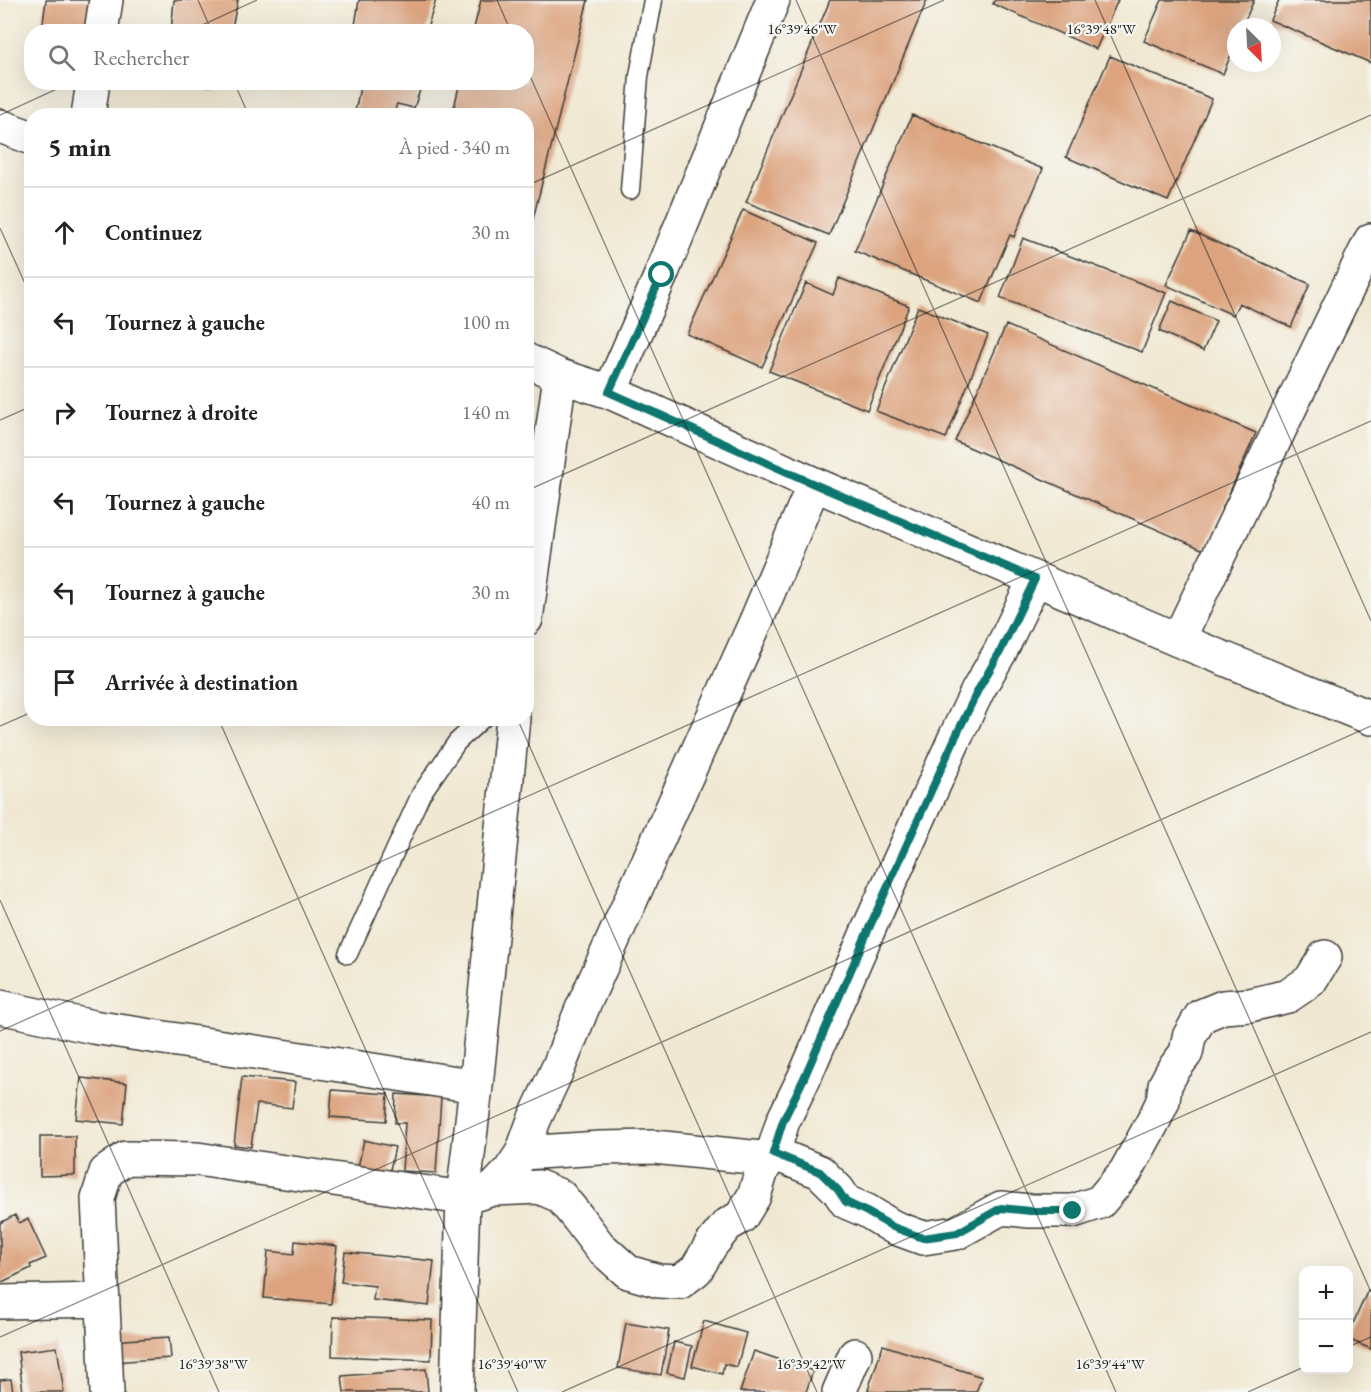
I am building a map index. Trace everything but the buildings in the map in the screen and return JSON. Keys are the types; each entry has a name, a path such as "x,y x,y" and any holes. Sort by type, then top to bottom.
{"street":[{"path":"102,24 106,0"},
{"path":"609,392 662,275 773,0"},
{"path":"89,108 92,90"},
{"path":"0,126 24,135"},
{"path":"1178,640 1371,240"},
{"path":"534,364 560,376 609,392 814,484 1178,640 1371,718"},
{"path":"534,562 560,376"},
{"path":"493,1189 510,1171 522,1153 582,1009 757,619 814,484"},
{"path":"107,1392 98,1198 106,1172 126,1158 197,1159 462,1198 493,1189 539,1187 560,1196 599,1246 628,1272 660,1281 680,1282 696,1270 711,1245 727,1226 741,1217 754,1196 762,1170 773,1153 783,1121 955,738 1035,579"},
{"path":"457,1392 462,1198 476,1086 512,726"},
{"path":"522,1153 600,1148 654,1148 761,1158 773,1153 820,1172 838,1190 846,1202 893,1227 923,1238 957,1233 1001,1208 1073,1211 1100,1202 1126,1171 1163,1101 1165,1085 1186,1053 1189,1037 1202,1016 1223,1007 1250,1005 1287,996 1310,981 1325,957"},
{"path":"0,1007 93,1027 476,1086"},
{"path":"0,1302 103,1300"},
{"path":"839,1392 855,1355"}],"lane":[{"path":"630,190 639,76 653,0"},
{"path":"348,954 421,794 457,742 474,726"}],"route":[{"path":"662,275 609,392 814,484 1035,579 955,738 783,1121 773,1153 820,1172 838,1190 846,1202 893,1227 923,1238 957,1233 1001,1208 1073,1211"}]}
